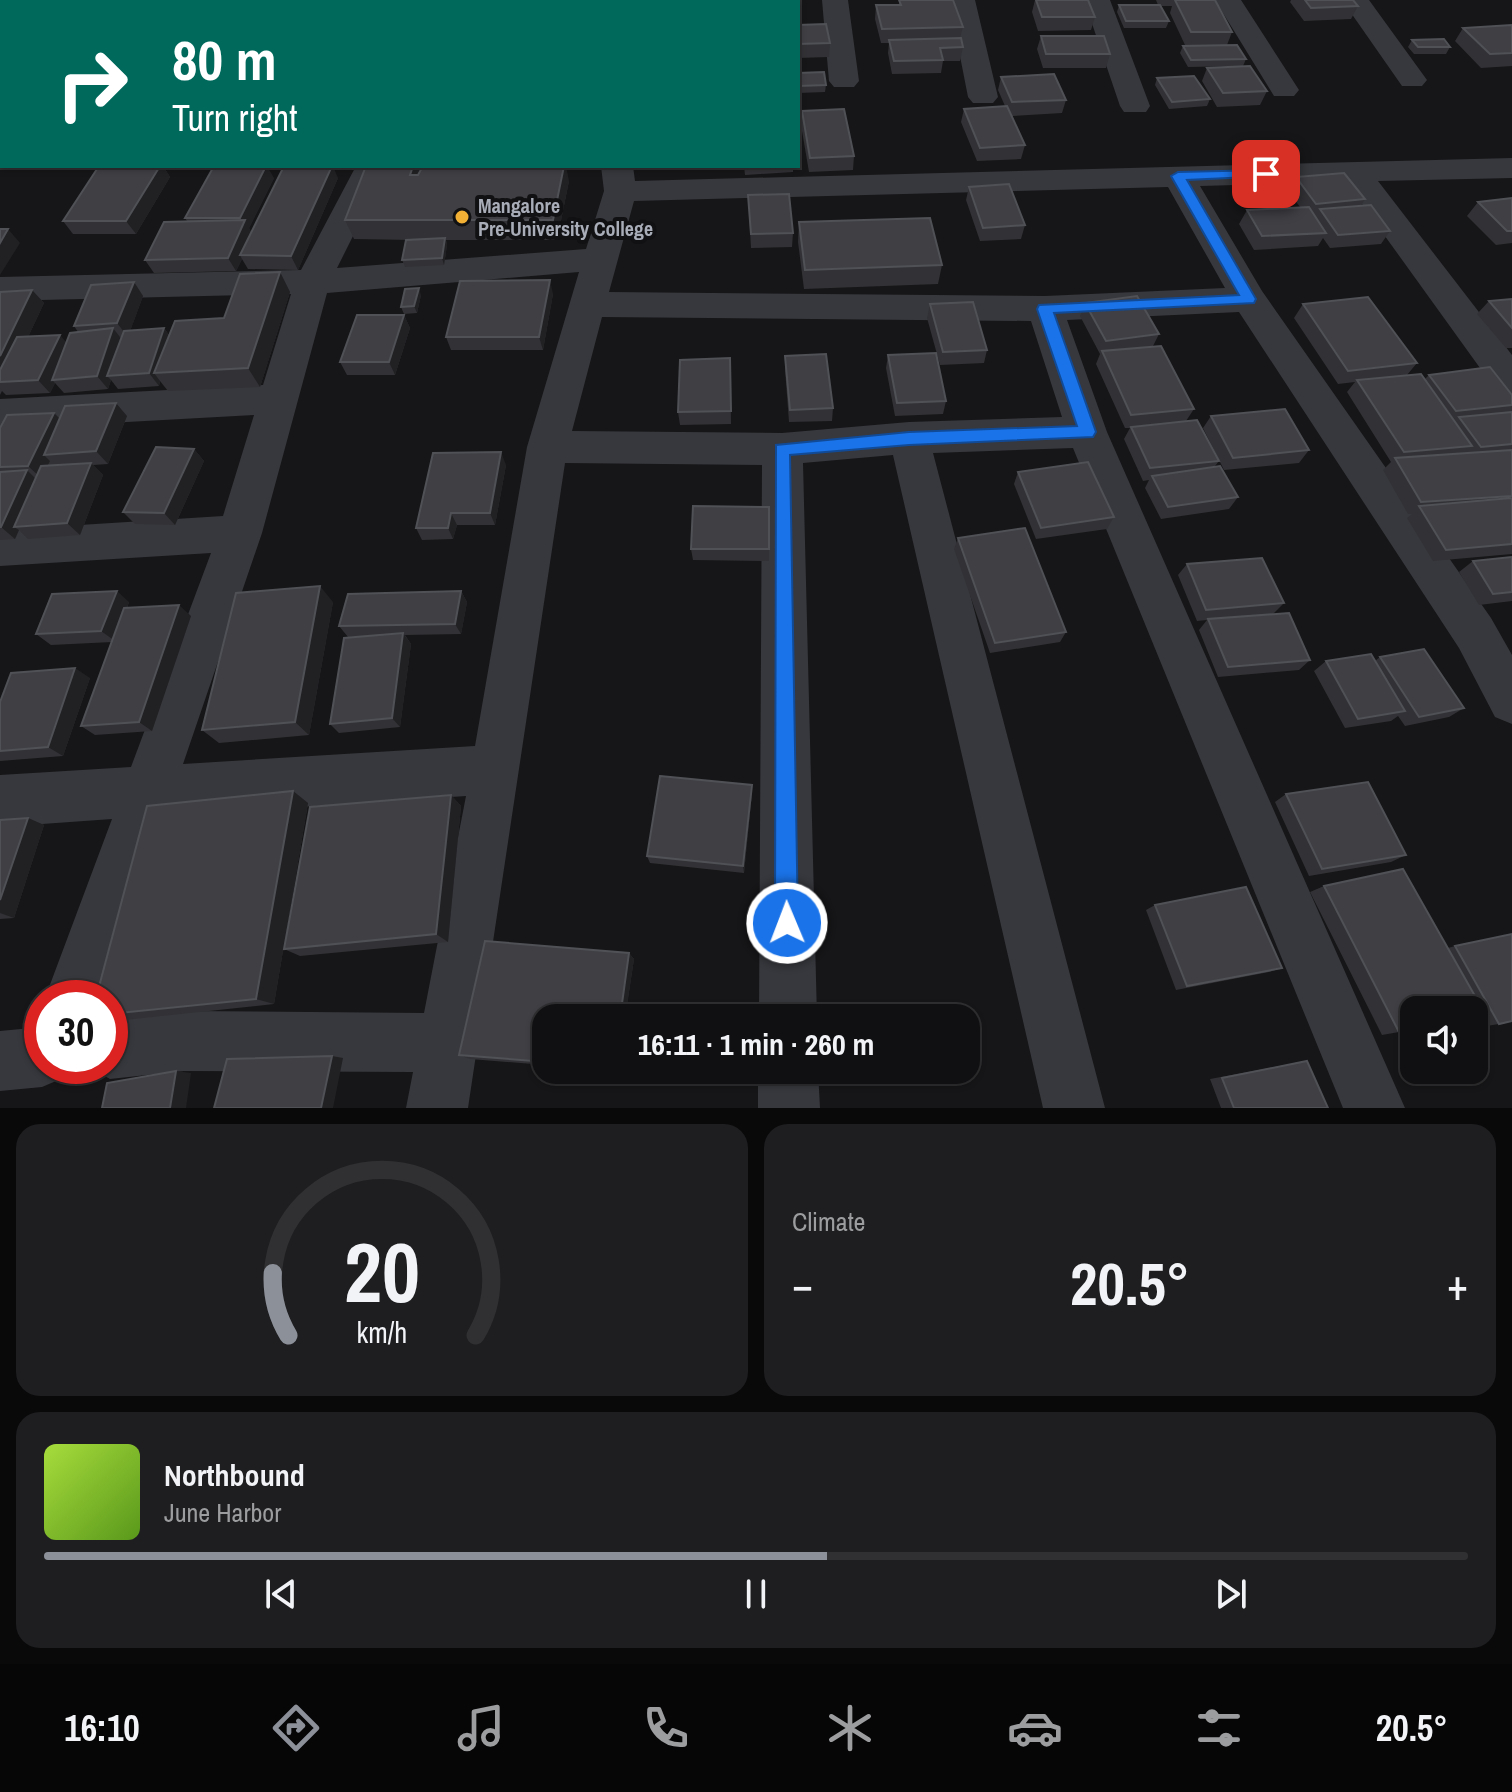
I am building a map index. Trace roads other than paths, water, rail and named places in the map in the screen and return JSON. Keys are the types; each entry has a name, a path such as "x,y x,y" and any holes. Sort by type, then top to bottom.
{"street":[{"path":"835,0 844,81"},
{"path":"962,0 983,97"},
{"path":"1097,0 1135,106"},
{"path":"1228,0 1284,90"},
{"path":"1355,0 1412,80"},
{"path":"80,980 240,533 312,282 371,168"},
{"path":"437,1108 496,769 547,447 590,304 618,179 1178,176 1354,171 1506,175"},
{"path":"1354,171 1512,383"},
{"path":"1178,176 1249,299 1494,632 1512,701"},
{"path":"0,289 312,282 601,259"},
{"path":"590,304 1045,309 1249,299"},
{"path":"1045,309 1087,432 1374,1108"},
{"path":"0,414 277,399"},
{"path":"547,447 782,449 909,438 1087,432"},
{"path":"909,438 1074,1108"},
{"path":"782,449 788,1004"},
{"path":"0,548 240,533"},
{"path":"0,801 496,769"},
{"path":"128,1047 184,1041 446,1043"},
{"path":"0,1061 24,1059"},
{"path":"788,1084 789,1108"}],"place":[{"name":"Mangalore Pre-University College","path":"462,217"}]}
